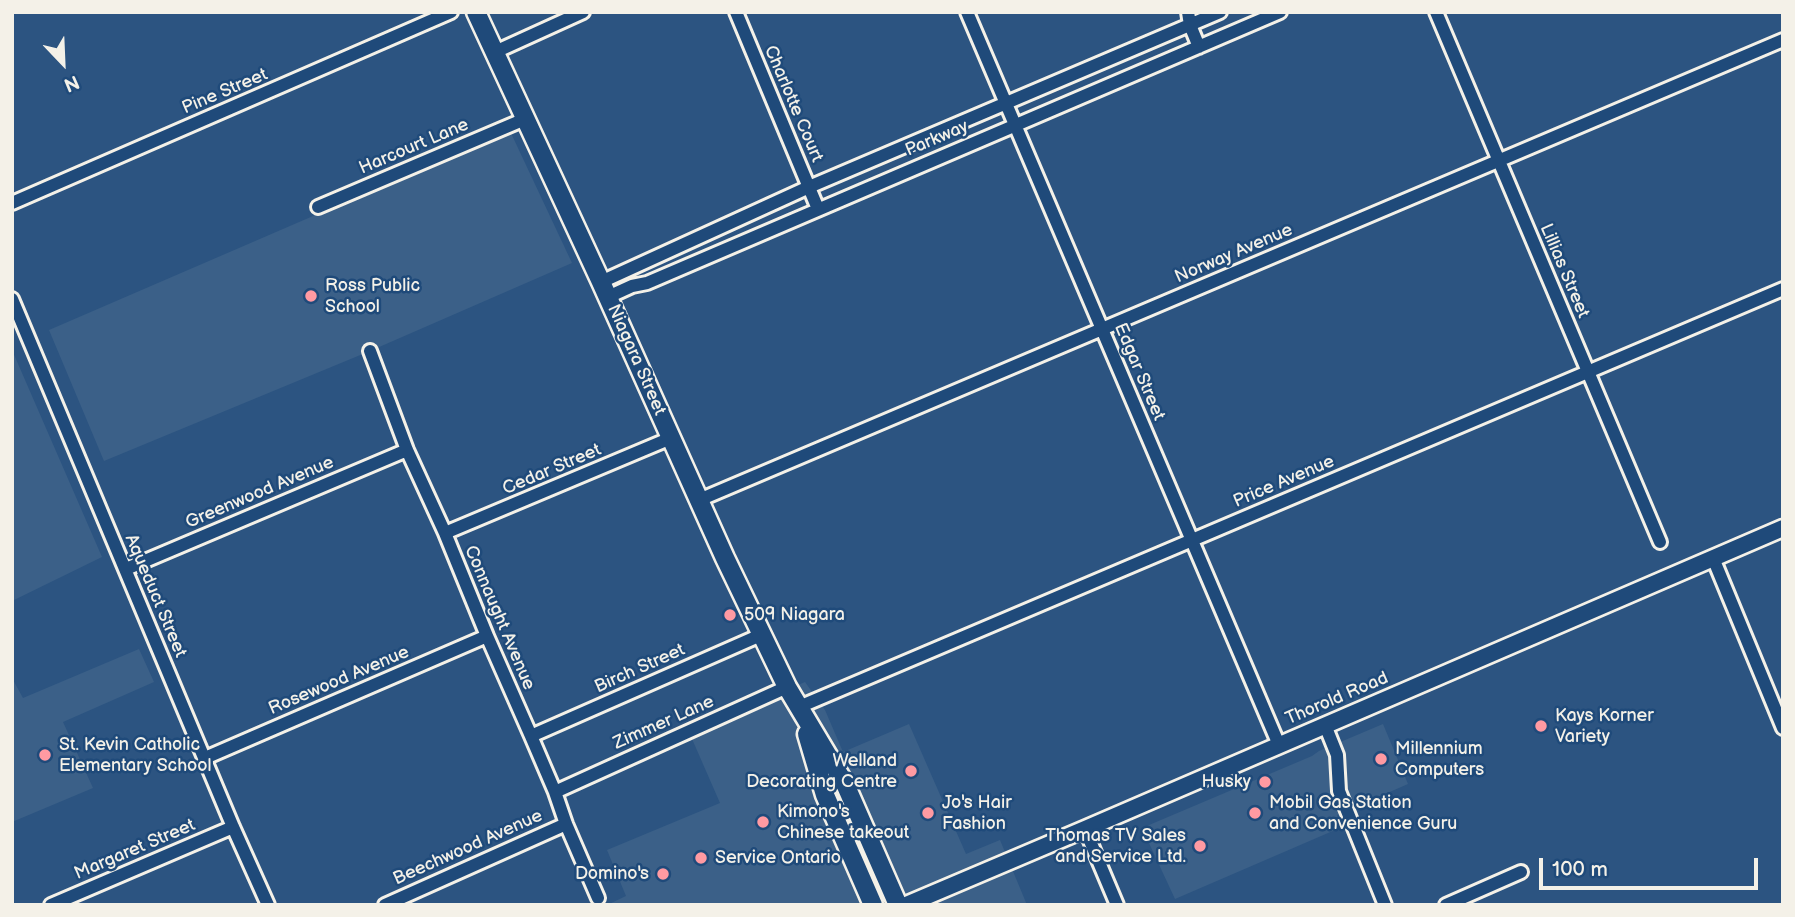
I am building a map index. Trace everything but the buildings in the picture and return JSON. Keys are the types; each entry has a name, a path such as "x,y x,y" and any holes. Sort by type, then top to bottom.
{"main road":[{"name":"Niagara Street","path":"476,12 787,687 846,786 898,905"},
{"name":"Niagara Street","path":"799,707 825,795 873,905"}],"street":[{"name":"Pine Street","path":"12,203 452,12"},
{"path":"495,52 583,12"},
{"name":"Charlotte Court","path":"736,12 818,209"},
{"name":"Edgar Street","path":"967,12 1279,745"},
{"name":"Parkway","path":"605,289 809,187 1006,104 1189,19 1220,12"},
{"name":"Parkway","path":"605,289 647,283 1280,12"},
{"name":"Lillias Street","path":"1436,12 1660,542"},
{"path":"1189,19 1199,47"},
{"name":"Norway Avenue","path":"699,500 1783,40"},
{"name":"Harcourt Lane","path":"318,207 525,118"},
{"name":"Price Avenue","path":"799,707 1783,289"},
{"name":"Aqueduct Street","path":"12,299 268,905"},
{"name":"Connaught Avenue","path":"370,351 407,450 445,533 598,898"},
{"name":"Cedar Street","path":"445,533 671,438"},
{"name":"Greenwood Avenue","path":"126,569 407,450"},
{"name":"Thorold Road","path":"906,905 1783,528"},
{"path":"1713,558 1783,728"},
{"name":"Birch Street","path":"531,736 763,634"},
{"name":"Rosewood Avenue","path":"205,758 486,636"},
{"name":"Zimmer Lane","path":"555,792 787,687"},
{"path":"1325,725 1337,755 1339,791 1385,905"},
{"name":"Beechwood Avenue","path":"384,905 566,824"},
{"name":"Margaret Street","path":"51,905 233,827"},
{"path":"1085,829 1117,905"},
{"path":"1446,905 1521,872"}],"shaded area":[{"name":"Ross Public School","path":"510,131 572,263 370,351 104,461 49,330"},
{"path":"12,350 102,557 12,601"},
{"name":"St. Kevin Catholic Elementary School","path":"139,649 154,682 63,722 93,788 12,822 12,678 23,698"},
{"path":"805,682 825,710 843,752 909,724 966,854 1000,840 1027,905 607,905 626,896 607,850 720,803 689,732"},
{"path":"1383,724 1408,784 1337,815 1342,827 1175,899 1142,828"}],"place":[{"name":"Ross Public School","path":"311,296"},
{"name":"509 Niagara","path":"730,615"},
{"name":"Kays Korner Variety","path":"1541,726"},
{"name":"St. Kevin Catholic Elementary School","path":"45,755"},
{"name":"Millennium Computers","path":"1381,759"},
{"name":"Welland Decorating Centre","path":"911,771"},
{"name":"Husky","path":"1265,782"},
{"name":"Jo's Hair Fashion","path":"928,813"},
{"name":"Mobil Gas Station and Convenience Guru","path":"1255,813"},
{"name":"Kimono's Chinese takeout","path":"763,822"},
{"name":"Thomas TV Sales and Service Ltd.","path":"1200,846"},
{"name":"Service Ontario","path":"701,858"},
{"name":"Domino's","path":"663,874"}]}
